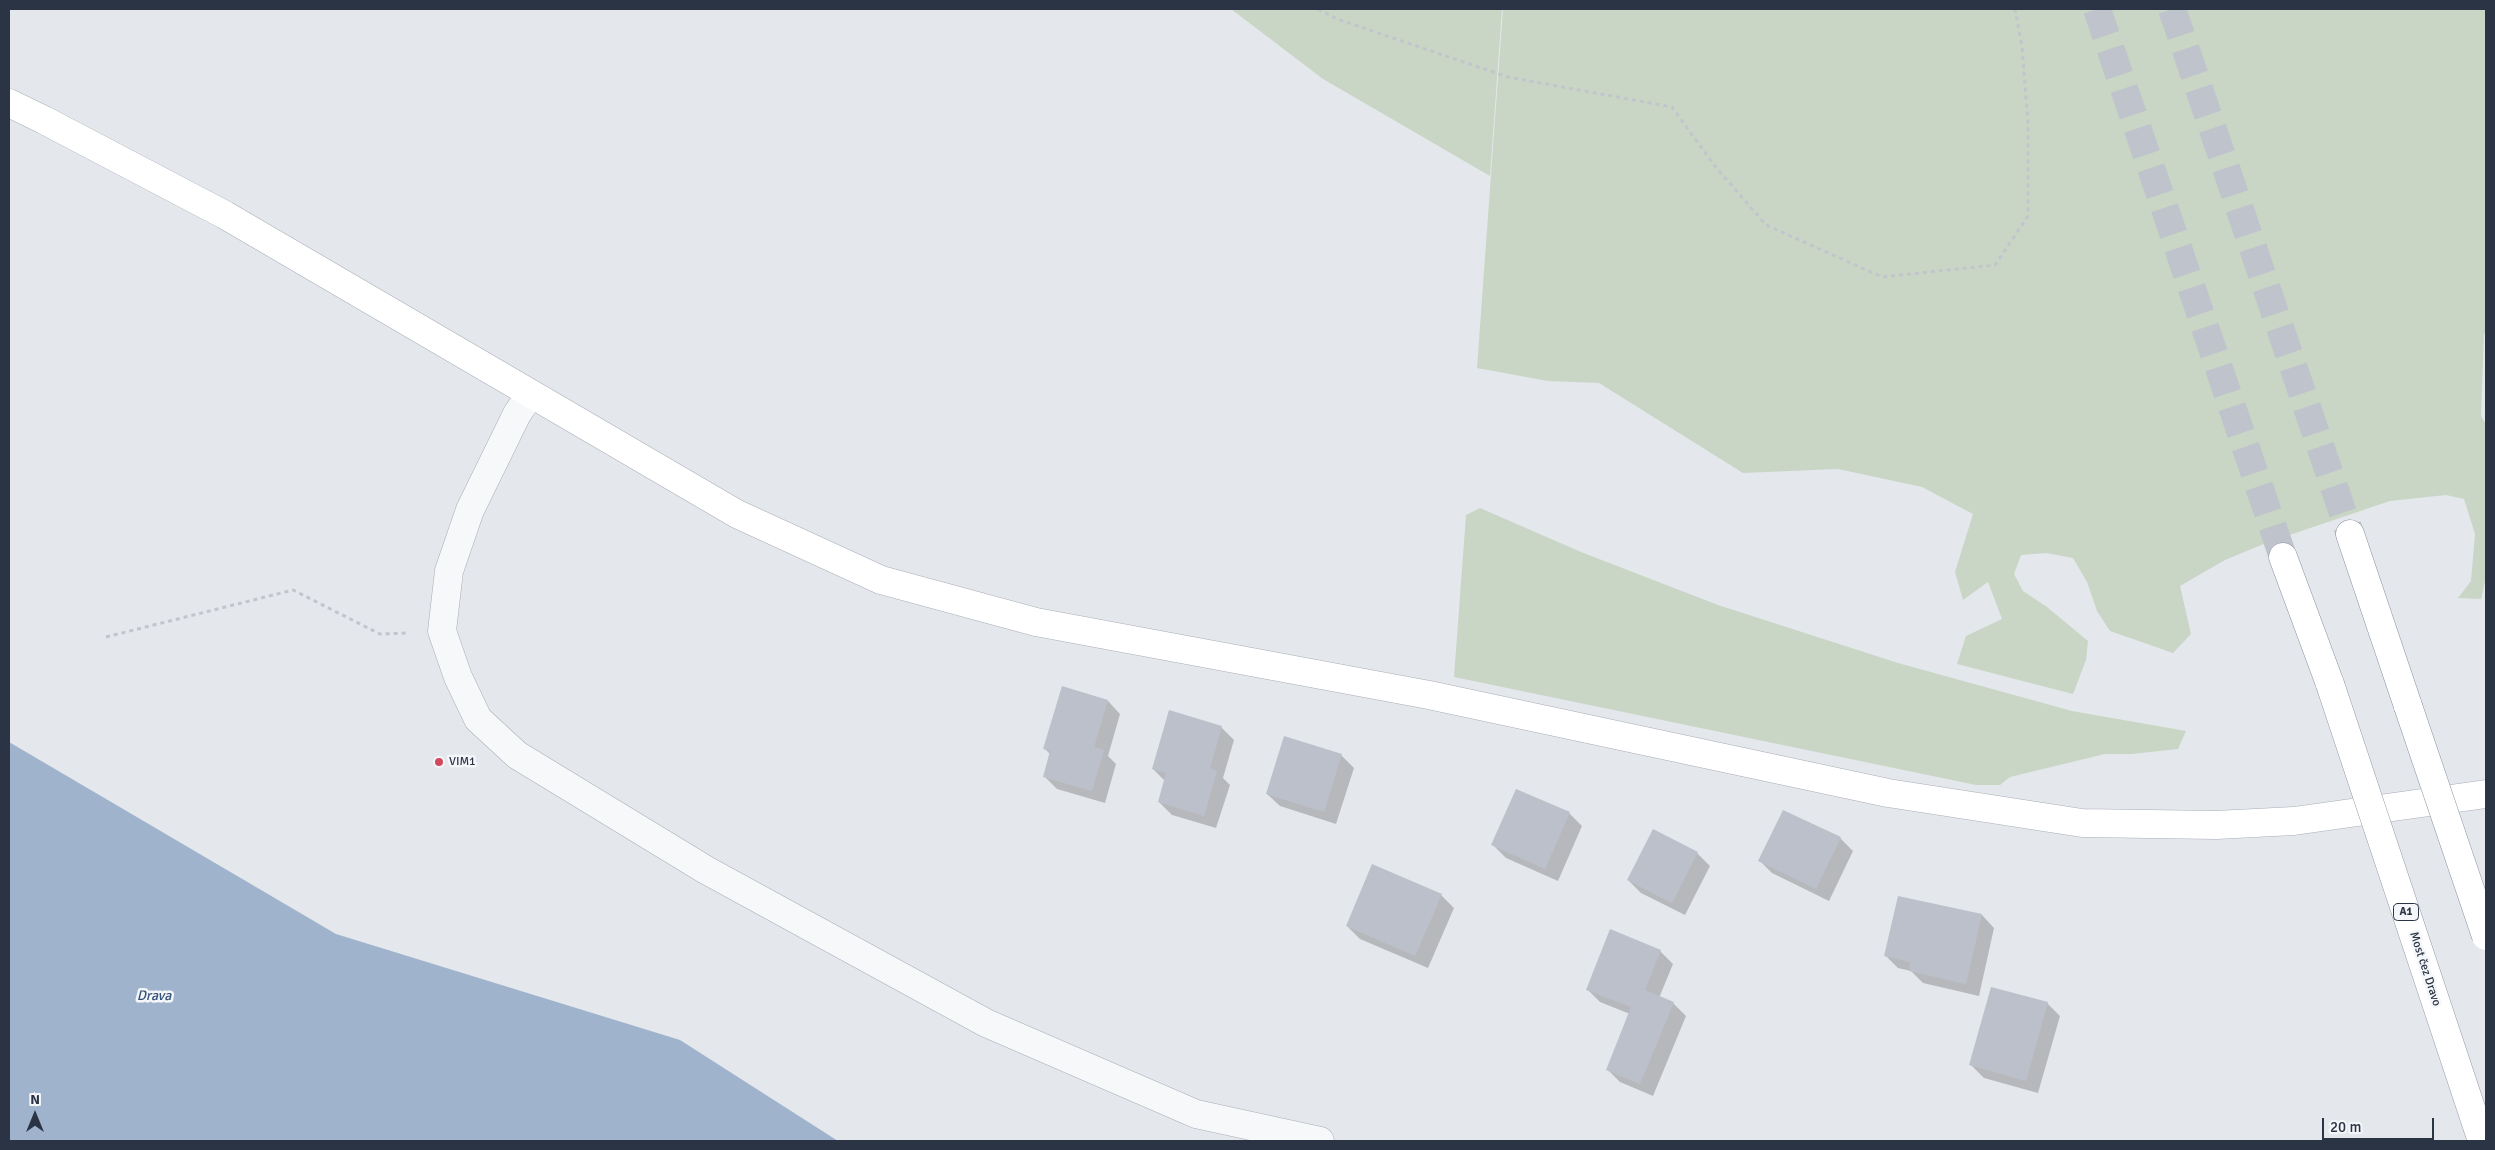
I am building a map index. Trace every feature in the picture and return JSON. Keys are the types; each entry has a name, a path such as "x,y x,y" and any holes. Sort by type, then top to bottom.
{"main road":[{"path":"9,103 225,215 737,514 881,580 1036,622 1429,695 1888,793 2082,823 2171,826 2294,822 2486,794"},
{"path":"2350,534 2486,936"},
{"name":"Most čez Dravo","path":"2283,557 2330,684 2482,1141"}],"street":[{"path":"530,394 470,510 449,571 442,631 458,678 478,719 517,755 698,865 986,1023 1196,1114 1320,1141"}],"path":[{"path":"1318,9 1337,19 1508,77 1672,107 1714,164 1766,225 1882,277 1995,265 2028,216 2028,125 2022,46 2015,9"},
{"path":"106,637 293,590 380,634 442,631"}],"green space":[{"path":"1231,9 1502,9 1490,176 1323,79"},
{"path":"1503,9 2486,9 2486,334 2484,334 2481,416 2486,424 2486,577 2481,599 2458,598 2471,581 2475,534 2464,499 2446,495 2390,501 2266,543 2225,560 2180,586 2191,634 2173,653 2110,631 2097,611 2087,582 2073,558 2046,553 2021,555 2014,574 2023,591 2047,607 2088,641 2086,660 2073,694 1957,664 1966,636 2002,619 1988,582 1963,600 1955,572 1973,514 1922,487 1838,469 1743,473 1599,383 1548,381 1477,368"},
{"path":"1480,508 1581,552 1718,605 1898,663 2072,711 2186,731 2178,749 2132,754 2105,754 2010,777 2000,785 1976,785 1454,677 1466,515"}],"water":[{"name":"Drava","path":"9,742 336,934 680,1040 838,1141 9,1141"}],"building":[{"path":"1062,686 1108,700 1094,747 1104,750 1092,791 1043,777 1050,751 1043,749"},
{"path":"1169,710 1222,726 1210,768 1217,771 1204,816 1158,802 1166,773 1152,769"},
{"path":"1284,736 1342,754 1324,812 1266,794"},
{"path":"1516,789 1570,812 1545,869 1491,845"},
{"path":"1783,810 1841,837 1816,889 1758,861"},
{"path":"1653,829 1698,852 1672,903 1627,880"},
{"path":"1372,864 1442,894 1415,956 1346,926"},
{"path":"1898,896 1982,914 1966,984 1909,971 1910,962 1884,956"},
{"path":"1610,929 1661,950 1645,990 1674,1002 1640,1084 1606,1070 1631,1007 1586,990"},
{"path":"1991,987 2048,1002 2026,1081 1969,1065"}],"tunnel":[{"path":"2097,9 2283,557"},
{"path":"2172,9 2350,534"}],"place":[{"name":"VIM1","path":"439,762"}]}
